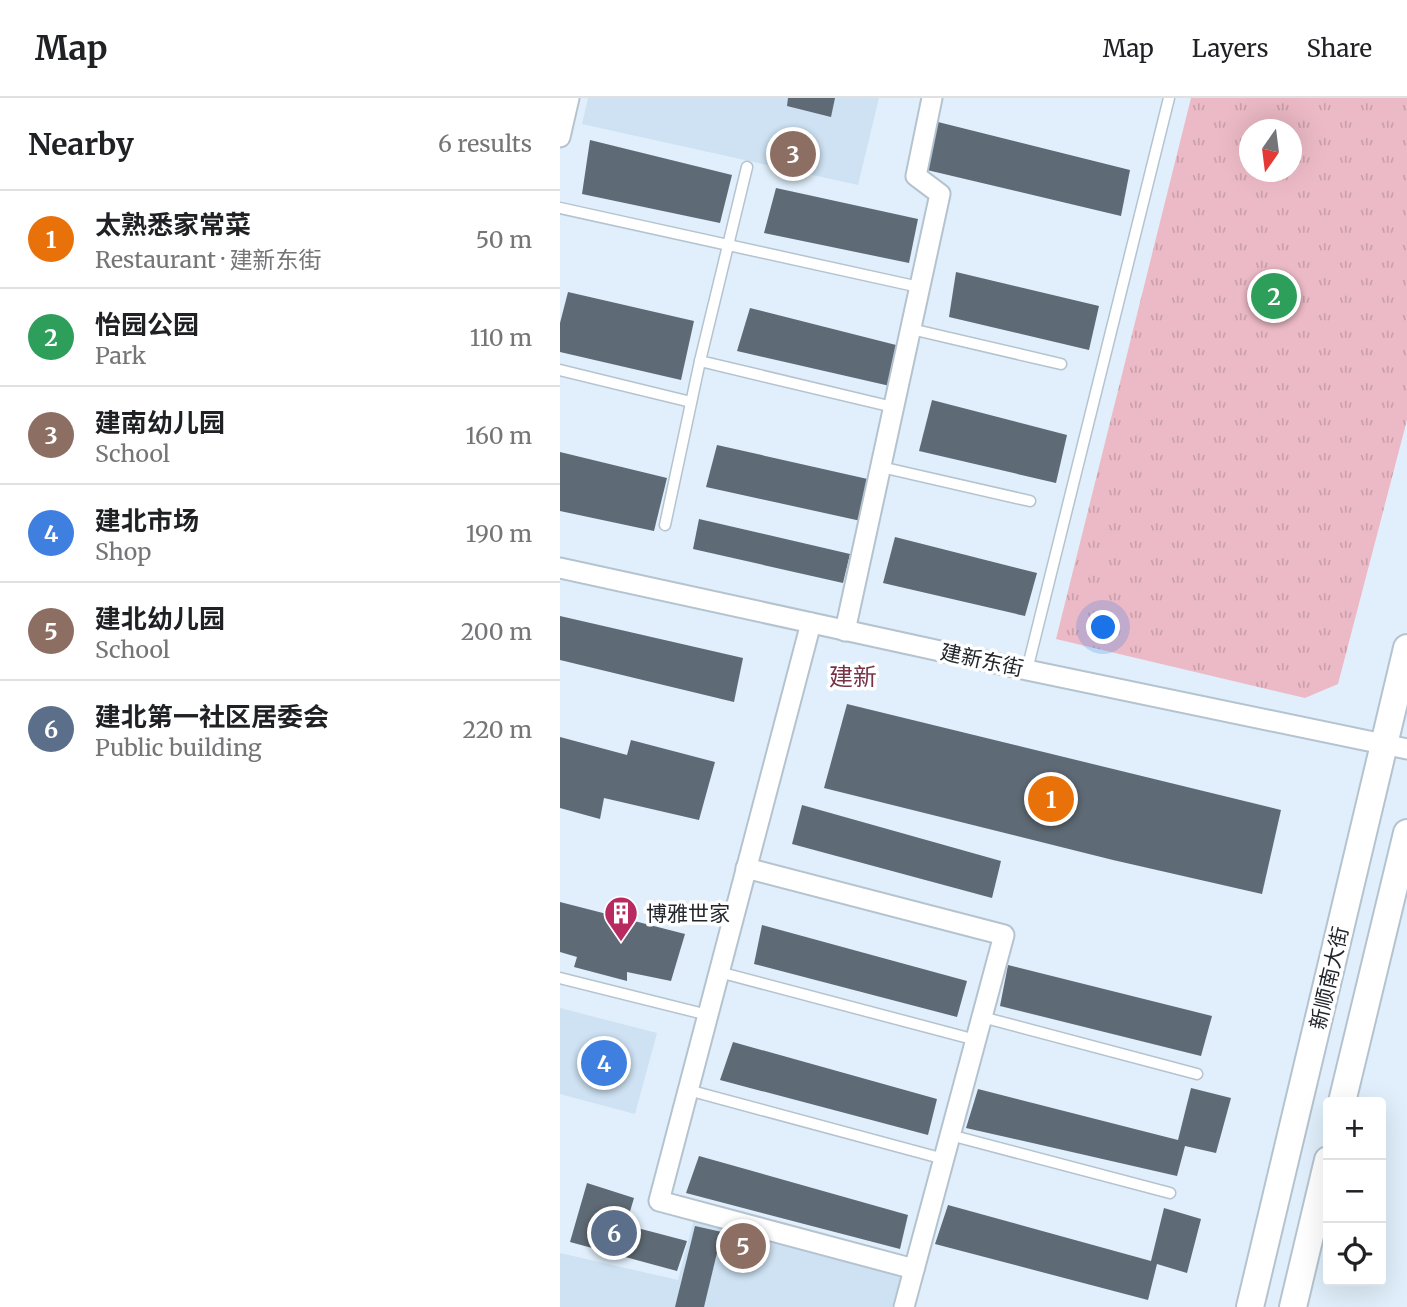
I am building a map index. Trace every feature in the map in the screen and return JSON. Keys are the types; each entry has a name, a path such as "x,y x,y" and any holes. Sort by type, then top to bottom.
{"main road":[{"name":"新顺南大街","path":"1250,1307 1399,748 1407,648"},
{"name":"新顺南大街","path":"1343,1097 1407,833"},
{"path":"1293,1307 1323,1181"}],"street":[{"path":"560,137 569,98"},
{"path":"845,631 940,194 916,176 932,98"},
{"name":"建新东街","path":"560,568 1399,748"},
{"path":"811,623 659,1201 914,1269"},
{"path":"747,867 1004,935 905,1307"}],"lane":[{"path":"1027,670 1169,98"},
{"path":"665,525 700,361 747,167"},
{"path":"560,208 919,287"},
{"path":"911,329 1061,364"},
{"path":"700,361 894,407"},
{"path":"560,370 691,401"},
{"path":"881,467 1030,501"},
{"path":"719,972 976,1040"},
{"path":"560,978 708,1015"},
{"path":"982,1017 1197,1074"},
{"path":"688,1090 944,1159"},
{"path":"950,1135 1170,1193"}],"shaded area":[{"path":"588,98 879,98 858,185 582,124"},
{"path":"560,1008 657,1033 635,1114 560,1094"},
{"path":"694,1219 902,1273 892,1307 560,1307 560,1253 678,1280"}],"green space":[{"path":"1191,98 1407,98 1407,420 1338,684 1305,698 1056,639"}],"building":[{"path":"788,98 835,98 831,117 787,106"},
{"path":"938,122 1130,170 1121,216 927,170"},
{"path":"590,140 732,175 720,223 582,194"},
{"path":"776,188 918,219 909,263 764,233"},
{"path":"956,272 1099,306 1089,350 949,317"},
{"path":"568,292 694,321 681,380 560,352 560,323"},
{"path":"750,308 900,346 890,386 737,351"},
{"path":"932,400 1067,435 1056,483 919,451"},
{"path":"717,445 872,480 861,521 706,487"},
{"path":"560,452 667,478 654,531 560,511"},
{"path":"699,519 850,554 843,583 693,549"},
{"path":"895,537 1037,573 1025,616 883,583"},
{"path":"560,616 743,658 734,702 560,660"},
{"path":"847,704 1281,810 1262,894 824,788"},
{"path":"560,737 627,755 631,740 715,762 699,820 604,798 600,819 560,808"},
{"path":"802,805 1001,861 992,898 792,844"},
{"name":"博雅世家","path":"560,902 685,934 671,981 627,972 627,981 574,967 577,957 560,952"},
{"path":"762,925 967,981 957,1017 754,964"},
{"path":"1008,965 1212,1016 1201,1056 1000,1006"},
{"path":"733,1042 937,1099 928,1135 720,1080"},
{"path":"1191,1088 1231,1098 1216,1153 1185,1146 1177,1176 966,1128 978,1089 1178,1140"},
{"path":"699,1156 908,1215 900,1249 686,1193"},
{"path":"587,1183 634,1198 626,1225 687,1241 677,1271 570,1242"},
{"path":"948,1205 1151,1261 1164,1208 1201,1219 1187,1273 1157,1264 1148,1300 935,1244"},
{"path":"695,1226 722,1232 704,1307 675,1307"}],"place":[{"name":"建南幼儿园","path":"793,154"},
{"name":"怡园公园","path":"1274,296"},
{"name":"太熟悉家常菜","path":"1051,799"},
{"name":"博雅世家","path":"621,943"},
{"name":"建北市场","path":"604,1063"},
{"name":"建北第一社区居委会","path":"614,1233"},
{"name":"建北幼儿园","path":"743,1246"}],"district":[{"name":"建新","path":"853,676"}]}
